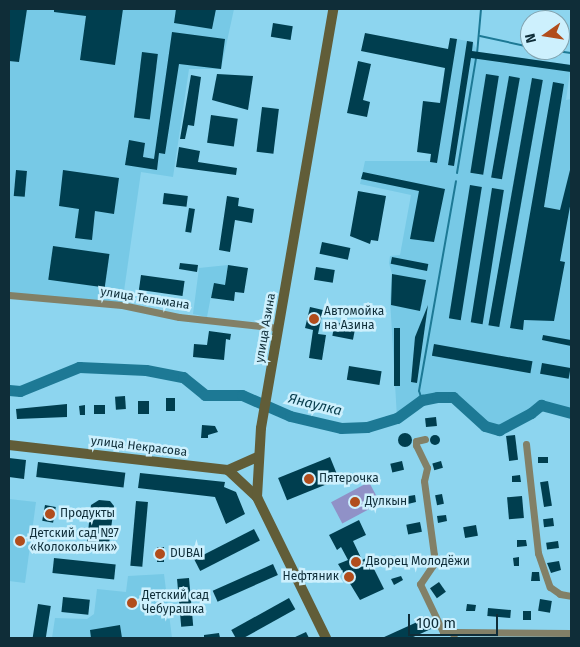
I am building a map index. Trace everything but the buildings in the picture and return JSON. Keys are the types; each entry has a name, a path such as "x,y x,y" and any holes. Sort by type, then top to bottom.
{"street":[{"name":"улица Азина","path":"326,638 257,497 257,456 333,9"},
{"name":"улица Тельмана","path":"9,295 122,305 179,317 278,328"},
{"path":"425,439 416,441 416,445 428,468 424,481 434,565 420,584 443,632 453,635 571,633"},
{"path":"526,444 538,553 550,586 560,594 571,596"},
{"name":"улица Некрасова","path":"9,445 228,470"},
{"path":"257,456 228,470 257,497"}],"shaded area":[{"path":"9,9 234,9 221,69 189,69 173,177 141,172 122,305 9,295"},
{"path":"450,38 473,42 478,52 520,58 520,60 571,65 566,100 571,99 571,413 541,405 531,413 499,430 485,426 453,397 422,400 397,418 390,299 392,274 389,263 390,256 400,255 411,195 360,184 365,161 430,161"},
{"path":"228,265 224,290 211,296 207,317 193,314 199,268"},
{"name":"Дулкын","path":"369,482 380,503 342,523 331,502"},
{"name":"Детский сад №7 «Колокольчик»","path":"9,499 36,502 25,583 9,581"},
{"name":"Детский сад Чебурашка","path":"164,574 172,638 52,638 55,618 87,619 94,614 97,589 126,592 128,576"}],"waterway":[{"path":"477,54 481,9"},
{"path":"480,36 520,45"},
{"path":"457,173 476,58"},
{"path":"422,400 419,391 456,181"},
{"name":"Янаулка","path":"9,390 20,391 79,367 146,370 183,377 205,395 242,395 290,416 341,428 367,427 397,418 422,400 437,397 453,397 485,426 499,430 531,413 541,405 571,413"}],"place":[{"name":"Автомойка на Азина","path":"314,319"},
{"name":"Пятерочка","path":"309,479"},
{"name":"Дулкын","path":"355,502"},
{"name":"Продукты","path":"50,514"},
{"name":"Детский сад №7 «Колокольчик»","path":"20,541"},
{"name":"DUBAI","path":"160,554"},
{"name":"Дворец Молодёжи","path":"356,562"},
{"name":"Нефтяник","path":"349,577"},
{"name":"Детский сад Чебурашка","path":"132,603"}]}
